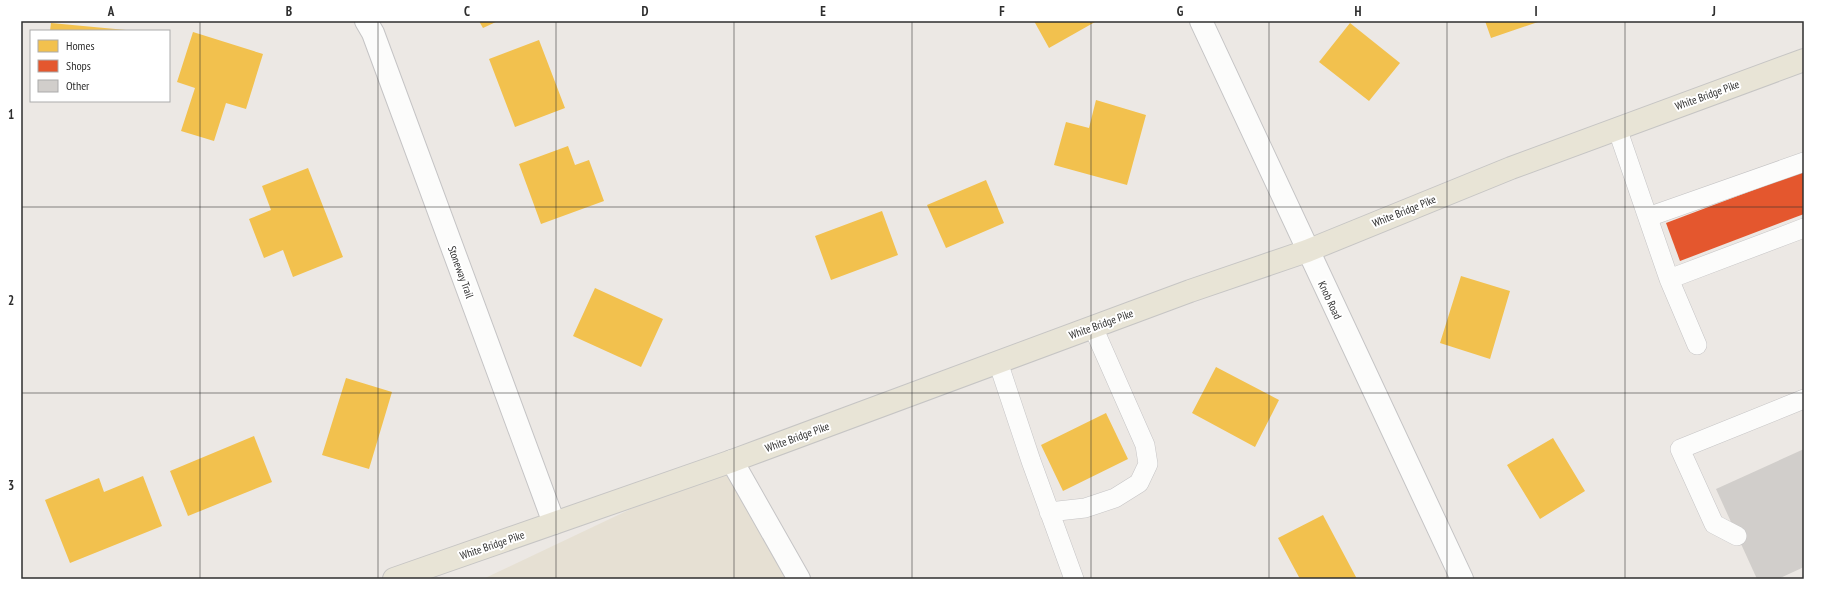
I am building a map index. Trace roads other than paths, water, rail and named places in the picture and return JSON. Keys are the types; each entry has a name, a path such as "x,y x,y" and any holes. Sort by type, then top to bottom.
{"main road":[{"name":"White Bridge Pike","path":"394,579 732,461 1268,263 1307,251 1511,168 1804,60"}],"street":[{"name":"Stoneway Trail","path":"366,21 376,41 554,523"},
{"name":"Knob Road","path":"1200,21 1462,579"},
{"path":"732,461 799,579"}],"lane":[{"path":"1617,128 1669,279 1697,345"},
{"path":"1648,217 1706,202 1802,166"},
{"path":"1669,279 1723,251 1769,234 1804,228"},
{"path":"1049,512 1086,508 1115,498 1139,483 1148,464 1145,445 1093,327"},
{"path":"998,362 1049,512 1074,579"},
{"path":"1737,536 1714,524 1680,448 1804,399"}]}
